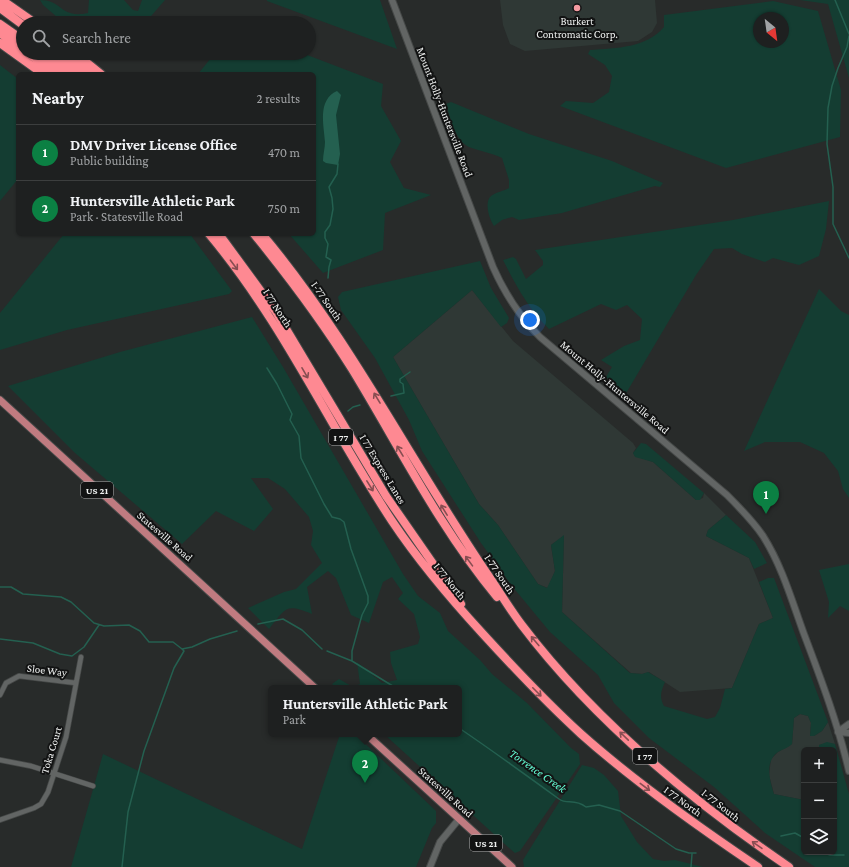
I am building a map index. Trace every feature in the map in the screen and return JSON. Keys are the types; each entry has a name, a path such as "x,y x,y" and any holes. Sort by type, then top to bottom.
{"highway":[{"path":"2,0 25,16"},
{"path":"0,8 16,19"},
{"path":"0,18 16,29"},
{"path":"0,24 16,35"},
{"path":"0,33 16,45"},
{"path":"0,43 16,55"},
{"path":"23,60 39,72"},
{"path":"37,60 53,72"},
{"path":"49,60 65,72"},
{"path":"59,60 74,72"},
{"path":"71,60 86,72"},
{"path":"84,60 99,72"},
{"name":"I 77 North","path":"211,236 243,277 270,316 366,481 406,540 446,594 530,685 600,750 656,796 758,867"},
{"name":"I 77 Express Lanes","path":"221,236 253,279 290,334 399,516 482,632"},
{"name":"I 77","path":"256,236 297,289 338,348 428,497 467,558 520,623"},
{"name":"I-77 South","path":"264,236 299,280 344,344 443,509 520,623 592,705 644,754 718,816 789,867"}],"main road":[{"name":"Mount Holly-Huntersville Road","path":"392,0 494,267 510,300 540,337 726,495 757,527 772,551 784,580 838,732 849,771"},
{"name":"Statesville Road","path":"0,400 312,685"},
{"path":"838,732 849,724"},
{"path":"838,732 849,733"},
{"name":"Statesville Road","path":"369,737 512,867"},
{"path":"430,867 440,842 459,819"}],"street":[{"name":"Toka Court","path":"0,820 27,811 41,804 48,792 66,737 81,657"},
{"name":"Sloe Way","path":"0,695 6,683 19,676 76,683"},
{"path":"0,760 31,766 93,786"}],"shaded area":[{"path":"40,0 53,3 72,14 79,14 88,13 89,0 124,0 133,10 138,11 142,0 165,0 151,16 56,16 43,5"},
{"path":"380,0 397,49 316,19 316,16 308,16 267,1"},
{"path":"500,0 655,0 657,23 652,32 638,41 525,51 510,44 503,25"},
{"path":"800,0 849,0 849,78 828,4"},
{"path":"773,1 818,11 841,90 840,137 726,168 560,106 566,101 593,103 609,92 612,76 605,65 588,54 590,50 610,49 640,43 657,34 664,27 664,15"},
{"path":"316,58 383,84 381,106 401,141 390,162 404,188 431,195 385,213 383,250 323,273 291,236 316,236 316,72 200,72 209,60 316,60"},
{"path":"0,65 16,77 16,181 0,201"},
{"path":"337,91 341,95 336,115 340,154 338,165 323,161 325,142 323,121 324,107 331,95"},
{"path":"451,102 529,134 612,161 663,183 660,187 655,186 562,213 519,220 512,217 502,220 494,226 488,211 489,199 491,196 509,188 509,180 502,158 464,144 457,134 449,116 446,104"},
{"path":"829,201 826,229 819,256 799,265 773,258 765,262 742,254 732,248 714,249 696,275 625,395 606,377 612,367 601,360 624,346 640,340 642,319 627,305 616,310 601,304 549,329 529,305 503,260 513,257 516,259 526,279 543,265 543,261 535,250 733,220"},
{"path":"62,236 191,236 232,291 229,294 67,330 0,350 0,313"},
{"path":"480,261 491,288 509,318 507,323 501,327 472,290 393,357 479,504 498,525 538,584 547,588 555,571 551,545 564,535 562,612 630,673 642,674 648,672 665,682 661,694 661,700 664,706 707,719 715,717 720,708 725,689 732,688 759,624 773,618 759,582 768,578 774,578 828,722 822,731 814,736 810,736 811,723 808,716 800,714 794,718 792,744 778,752 771,761 769,772 771,783 774,794 801,799 801,855 837,855 837,751 849,794 849,867 815,867 765,833 714,787 649,738 614,703 598,675 550,632 512,586 481,543 422,451 409,420 375,358 341,310 338,297 342,292"},
{"path":"819,289 841,311 849,315 849,498 843,489 838,471 824,453 800,442 765,442 744,451"},
{"path":"472,290 513,341 633,443 636,448 633,453 635,456 653,462 696,500 703,498 704,493 726,515 708,530 706,536 749,558 773,618 759,624 732,688 680,692 649,672 642,674 631,673 562,612 564,536 551,545 555,571 548,588 538,584 498,525 479,504 393,357"},
{"path":"252,317 283,367 403,574 418,596 440,613 448,631 480,660 492,674 527,703 571,748 579,754 580,764 520,851 515,853 508,847 387,737 462,737 462,685 358,685 360,684 357,662 382,683 397,680 391,663 390,652 418,644 420,637 414,614 398,599 403,593 392,577 383,582 369,623 351,615 336,578 328,571 307,587 312,614 291,608 283,612 269,629 248,608 284,592 296,589 322,563 311,545 313,531 309,517 285,489 268,478 251,478 273,509 254,531 216,511 182,544 75,453 8,386 120,352"},
{"path":"641,443 646,444 704,493 700,500 696,500 653,462 635,457 633,453"},
{"path":"726,515 755,542 767,563 754,569 749,558 706,536 708,530"},
{"path":"849,564 849,611 840,606 828,618 829,602 819,570"},
{"path":"339,679 350,685 332,684"},
{"path":"800,714 808,716 811,723 810,736 814,736 822,731 828,722 835,744 827,743 819,745 819,747 801,747 801,799 774,794 769,775 771,759 778,752 792,744 794,718"},
{"path":"339,737 358,737 436,811 436,823 432,828 416,867 71,867 103,754 302,849"},
{"path":"827,742 835,744 836,747 819,747 819,745"},
{"path":"582,765 594,768 604,775 618,791 621,816 637,842 653,859 664,861 675,860 703,867 524,867 523,860"}],"waterway":[{"path":"835,0 849,34"},
{"path":"849,36 847,47 832,86 828,108 827,144 833,187 833,224 849,258"},
{"path":"328,278 331,260 326,257 328,244 325,238 325,232 330,225 333,209 329,187 337,174 338,164"},
{"path":"267,368 292,414 290,420 299,436 301,458 332,517 340,519 344,522 351,549 368,596 368,603 362,615 352,651 352,661"},
{"path":"391,396 404,393 403,384 400,382 400,379 410,372"},
{"path":"348,411 353,407 360,405"},
{"name":"Torrence Creek","path":"0,587 11,587 23,594 61,597 71,602 94,623 104,626 129,625 140,631 149,642 173,642 182,649 192,647 210,639 237,631"},
{"name":"Torrence Creek","path":"258,624 283,619 302,630 322,649"},
{"name":"Torrence Creek","path":"0,639 33,643 60,654 72,656 84,647 99,625"},
{"path":"122,867 128,812 144,751 174,668 184,651 182,649"},
{"name":"Torrence Creek","path":"327,651 352,661 391,685"},
{"name":"Torrence Creek","path":"462,730 562,801 574,802 582,804 586,807 599,805 620,811 676,849 689,853 696,853"},
{"name":"Torrence Creek","path":"781,836 795,833 801,836"},
{"path":"691,867 692,854"},
{"name":"Torrence Creek","path":"837,855 844,855"}],"place":[{"name":"Burkert Contromatic Corp.","path":"577,8"},
{"name":"DMV Driver License Office","path":"766,514"},
{"name":"Huntersville Athletic Park","path":"365,783"}]}
